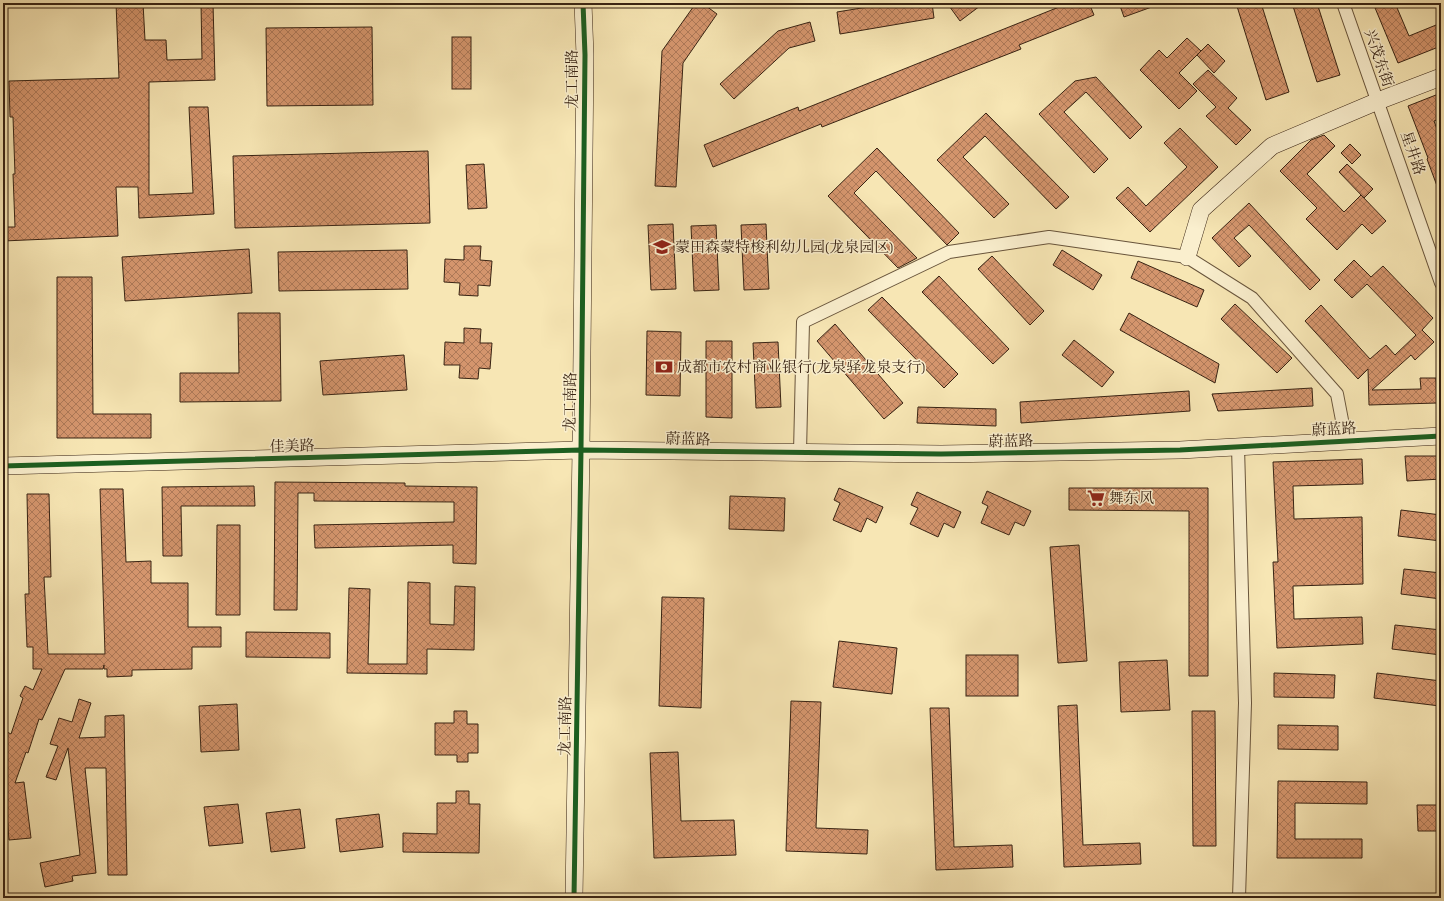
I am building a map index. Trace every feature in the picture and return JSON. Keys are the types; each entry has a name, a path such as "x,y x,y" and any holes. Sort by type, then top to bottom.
{"street":[{"name":"龙工南路","path":"574,898 585,63 583,3"},
{"name":"兴茂东街","path":"1343,3 1378,101"},
{"path":"1186,257 1201,210 1272,146 1378,101 1441,77"},
{"name":"星井路","path":"1378,101 1441,283"},
{"path":"800,452 803,322 949,252 1049,237 1186,257 1252,298 1337,394 1346,441"},
{"name":"蔚蓝路","path":"581,450 941,454 1180,450 1441,436"},
{"path":"1238,447 1245,702 1239,898"},
{"name":"佳美路","path":"3,466 581,450"}],"building":[{"path":"116,3 143,3 145,40 166,40 167,60 202,59 201,3 213,3 215,80 149,82 149,195 193,193 189,107 208,107 214,214 139,218 138,187 116,187 118,236 3,241 3,227 15,227 13,117 10,117 9,81 119,78"},
{"path":"696,3 702,3 717,14 683,63 676,187 655,186 662,51"},
{"path":"892,3 932,3 934,18 840,34 837,12"},
{"path":"947,3 984,3 960,21"},
{"path":"1069,3 1089,3 1094,15 1019,45 1021,49 822,127 821,124 713,167 704,145 798,107 799,111"},
{"path":"1119,3 1160,3 1160,4 1124,17"},
{"path":"1236,3 1261,3 1289,92 1266,100"},
{"path":"1292,3 1317,3 1340,75 1317,82"},
{"path":"1373,3 1395,3 1409,36 1441,23 1441,46 1398,63"},
{"path":"810,22 815,41 789,48 734,99 720,84 778,31"},
{"path":"372,27 373,105 267,106 266,28"},
{"path":"452,37 471,37 471,89 452,89"},
{"path":"1187,38 1201,51 1179,73 1197,91 1179,109 1140,70 1159,50 1167,58"},
{"path":"1208,44 1225,61 1214,73 1197,55"},
{"path":"1208,70 1237,98 1228,108 1251,130 1236,145 1206,116 1216,107 1193,84"},
{"path":"1096,77 1142,127 1130,139 1086,92 1064,112 1108,159 1094,173 1039,114 1075,81"},
{"path":"1441,93 1441,118 1434,121 1441,140 1440,194 1408,106"},
{"path":"986,113 1069,197 1056,209 985,136 963,157 1009,204 994,218 937,160"},
{"path":"1180,128 1218,167 1150,232 1116,198 1128,187 1146,206 1187,167 1164,143"},
{"path":"1324,135 1335,146 1307,174 1344,212 1361,195 1386,221 1372,234 1362,224 1337,250 1306,219 1317,208 1280,171 1311,140"},
{"path":"1350,144 1361,155 1352,164 1341,153"},
{"path":"877,148 959,233 947,245 876,171 854,193 917,258 898,268 828,196"},
{"path":"428,151 430,223 235,228 233,156"},
{"path":"484,164 487,208 468,209 466,165"},
{"path":"1347,164 1373,189 1364,198 1339,172"},
{"path":"1249,203 1320,280 1310,290 1249,225 1234,238 1251,256 1239,267 1212,238"},
{"path":"673,224 676,289 651,290 648,225"},
{"path":"766,224 769,289 744,290 741,225"},
{"path":"716,225 719,290 694,291 691,226"},
{"path":"464,246 481,246 480,260 492,261 490,286 478,285 478,296 459,295 460,283 444,282 445,259 464,260"},
{"path":"249,249 252,293 125,301 122,257"},
{"path":"407,250 408,289 279,291 278,252"},
{"path":"1062,250 1102,275 1093,290 1053,265"},
{"path":"992,256 1044,311 1030,325 978,269"},
{"path":"1354,260 1371,277 1383,266 1433,318 1422,330 1434,342 1415,360 1411,355 1372,390 1421,389 1420,378 1436,378 1437,403 1369,405 1368,369 1358,379 1305,321 1321,305 1370,359 1386,345 1395,355 1416,335 1367,284 1352,298 1334,280"},
{"path":"1138,261 1204,290 1197,307 1131,278"},
{"path":"939,276 1009,349 993,364 922,292"},
{"path":"57,277 92,277 93,414 151,414 151,438 57,438"},
{"path":"882,297 958,374 944,388 868,310"},
{"path":"1235,304 1292,358 1277,373 1221,319"},
{"path":"238,313 280,313 281,401 180,402 180,373 239,373"},
{"path":"1129,313 1219,364 1215,383 1120,330"},
{"path":"835,324 903,403 884,419 817,341"},
{"path":"464,328 481,329 480,343 492,343 490,369 479,368 478,379 459,378 460,365 444,365 445,342 464,343"},
{"path":"647,331 681,332 680,396 646,395"},
{"path":"1074,340 1114,372 1102,387 1062,355"},
{"path":"706,341 732,341 732,418 706,417"},
{"path":"778,342 781,407 756,408 753,343"},
{"path":"404,355 407,390 323,395 320,361"},
{"path":"1312,388 1313,406 1218,411 1212,394"},
{"path":"1189,391 1190,411 1021,423 1020,402"},
{"path":"918,407 996,409 996,426 917,423"},
{"path":"1405,456 1441,456 1441,479 1407,481"},
{"path":"1362,459 1363,484 1293,486 1294,519 1362,517 1363,584 1293,586 1294,619 1362,617 1363,644 1277,648 1273,562 1278,562 1273,462"},
{"path":"275,482 405,483 405,486 477,487 476,564 453,563 453,545 315,548 314,525 454,522 454,502 314,501 314,493 298,493 297,610 274,610"},
{"path":"254,486 255,506 181,506 182,556 163,556 162,487"},
{"path":"839,488 883,507 876,523 867,518 861,532 833,520 840,503 834,500"},
{"path":"1069,488 1208,488 1208,676 1189,676 1189,511 1069,510"},
{"path":"100,489 123,489 126,562 151,561 151,583 188,583 188,627 221,627 221,647 192,647 192,669 132,670 132,676 107,677 107,669 104,669 104,665 103,669 65,669 42,720 39,719 28,753 26,752 15,783 24,782 31,838 9,840 6,802 3,801 3,730 11,734 23,698 20,696 25,686 33,690 42,669 33,669 33,647 27,647 25,594 29,594 27,494 49,494 51,577 44,577 48,654 105,654"},
{"path":"987,491 1031,511 1024,526 1015,522 1009,535 981,523 988,506 982,503"},
{"path":"917,492 961,512 954,528 944,523 938,537 910,524 918,508 911,505"},
{"path":"730,496 785,498 784,531 729,529"},
{"path":"1401,510 1441,515 1441,541 1398,536"},
{"path":"217,525 240,525 240,615 216,615"},
{"path":"1079,545 1087,661 1058,663 1050,547"},
{"path":"1404,569 1441,573 1441,599 1401,594"},
{"path":"408,582 430,583 430,624 454,625 455,586 475,587 474,650 427,649 427,674 347,673 349,588 370,589 368,664 407,664"},
{"path":"662,597 704,598 701,708 659,706"},
{"path":"1395,625 1441,630 1441,655 1392,649"},
{"path":"246,632 330,633 330,658 246,657"},
{"path":"839,641 897,648 892,694 833,687"},
{"path":"966,655 1018,655 1018,696 966,696"},
{"path":"1167,660 1170,710 1121,712 1119,662"},
{"path":"1274,673 1335,675 1334,698 1274,697"},
{"path":"1377,673 1441,681 1440,706 1374,698"},
{"path":"79,699 91,703 79,738 105,737 105,716 124,715 127,875 108,875 106,768 85,768 96,873 72,876 73,881 45,887 40,863 80,855 68,748 56,780 46,777 58,746 50,744 59,718 72,722"},
{"path":"791,701 821,702 816,828 868,830 867,854 786,851"},
{"path":"237,704 239,750 201,752 199,706"},
{"path":"1077,705 1083,845 1140,843 1141,864 1064,867 1058,706"},
{"path":"930,708 949,708 954,847 1012,845 1013,867 936,870"},
{"path":"454,711 467,711 467,724 478,724 478,753 468,753 468,762 457,762 457,755 435,755 435,723 454,723"},
{"path":"1192,711 1215,711 1216,846 1193,846"},
{"path":"1278,725 1338,726 1338,750 1278,749"},
{"path":"678,752 681,821 734,820 736,855 654,858 650,753"},
{"path":"1278,781 1367,782 1367,804 1295,803 1295,839 1362,839 1362,858 1277,858"},
{"path":"456,791 469,791 469,804 480,804 479,853 403,852 403,833 437,834 437,803 456,803"},
{"path":"238,804 243,843 209,846 204,807"},
{"path":"1417,805 1441,805 1441,831 1418,831"},
{"path":"300,809 305,848 271,852 266,813"},
{"path":"379,814 383,847 340,852 336,819"}],"cycle path":[{"path":"574,898 585,55 583,3"},
{"path":"3,466 581,450 941,454 1180,450 1441,436"}],"place":[{"name":"蒙田森蒙特梭利幼儿园(龙泉园区)","path":"662,247"},
{"name":"成都市农村商业银行(龙泉驿龙泉支行)","path":"664,367"},
{"name":"舞东风","path":"1096,498"}]}
